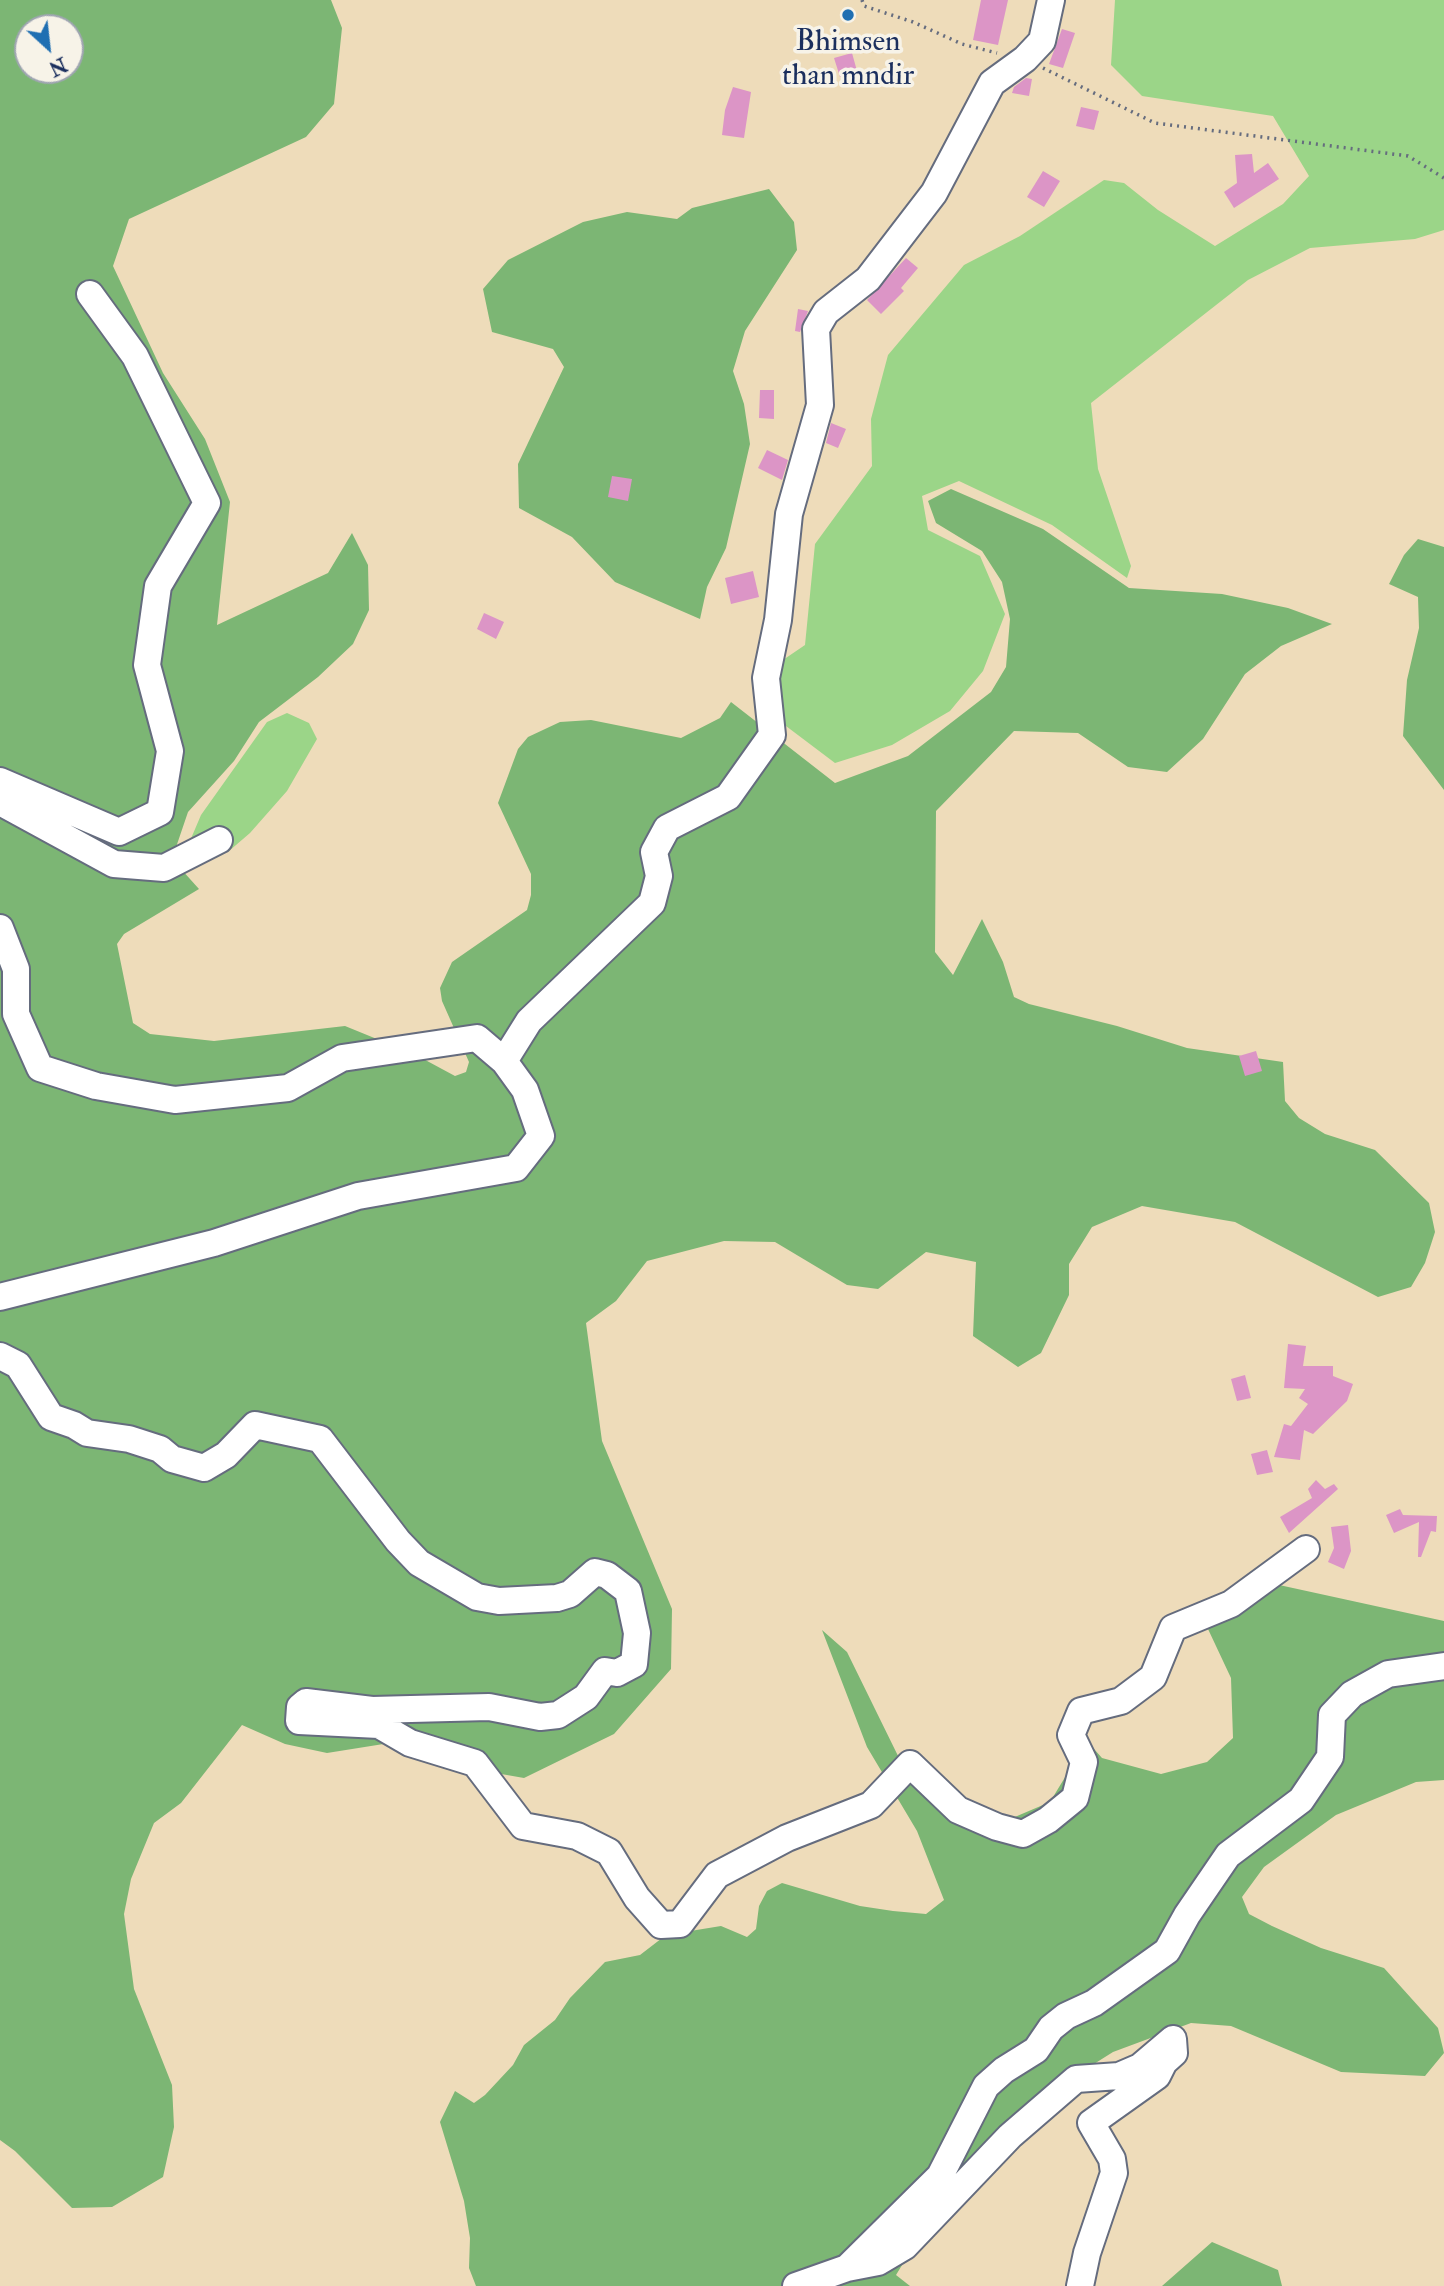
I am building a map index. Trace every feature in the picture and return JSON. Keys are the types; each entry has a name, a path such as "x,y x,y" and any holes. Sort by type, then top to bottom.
{"street":[{"path":"504,1061 529,1021 652,903 659,876 654,852 667,828 728,797 772,735 766,678 778,620 789,514 820,405 816,329 826,312 867,278 934,193 992,83 1025,59 1042,41 1051,0"},
{"path":"0,781 119,832 160,811 170,751 147,665 158,586 207,503 135,355 90,294"},
{"path":"0,802 114,864 164,868 219,840"},
{"path":"0,928 16,969 16,1014 40,1068 96,1086 175,1100 288,1087 342,1058 477,1038 504,1061 525,1090 541,1136 516,1168 358,1196 214,1243 0,1297"},
{"path":"0,1356 18,1366 51,1417 87,1433 129,1439 160,1449 172,1459 204,1468 226,1455 255,1425 320,1439 398,1541 419,1563 477,1597 499,1601 557,1598 570,1594 595,1572 607,1575 628,1591 637,1633 635,1664 617,1673 605,1671 586,1697 558,1715 540,1717 489,1707 372,1710 306,1702 299,1707 299,1721 379,1725 410,1743 475,1763 523,1826 577,1836 609,1852 637,1898 661,1925 680,1924 717,1875 787,1838 871,1805 909,1764 958,1810 997,1827 1023,1834 1048,1821 1075,1798 1084,1762 1071,1735 1081,1711 1121,1701 1153,1677 1173,1628 1231,1604 1306,1549"},
{"path":"847,2268 940,2176 986,2087 1004,2070 1036,2050 1051,2028 1066,2016 1094,2003 1167,1951 1187,1914 1228,1855 1301,1800 1330,1757 1332,1715 1352,1694 1388,1674 1444,1666"},
{"path":"796,2286 847,2268 878,2262 905,2246 1010,2136 1076,2079 1119,2076 1140,2067 1173,2039 1174,2053 1164,2062 1157,2076 1091,2123 1112,2159 1114,2173 1087,2253 1080,2286"}],"path":[{"path":"862,0 864,6 913,22 962,44 1025,59 1155,123 1408,156 1444,178"}],"green space":[{"path":"0,0 331,0 342,28 334,104 306,137 129,219 113,266 163,373 205,439 230,502 217,625 328,573 352,533 368,565 369,610 353,644 318,677 259,722 234,761 188,812 172,859 199,889 124,934 117,944 133,1023 150,1034 214,1041 345,1026 416,1055 455,1076 466,1072 469,1062 442,1001 440,988 452,962 527,910 531,895 531,874 498,803 518,749 528,737 560,722 591,720 681,738 720,718 731,702 835,783 908,756 991,692 1006,667 1010,619 1002,582 982,551 936,523 928,501 951,489 1043,529 1129,588 1222,594 1288,608 1332,624 1281,646 1245,674 1203,739 1167,772 1128,767 1078,733 1014,731 936,811 935,952 953,975 982,919 1003,962 1014,997 1029,1004 1117,1026 1187,1048 1283,1062 1285,1101 1299,1118 1325,1134 1375,1150 1429,1203 1435,1232 1425,1263 1411,1287 1378,1297 1235,1222 1142,1206 1092,1227 1069,1264 1069,1295 1041,1353 1018,1367 973,1336 976,1262 926,1252 878,1289 847,1285 775,1242 724,1241 647,1261 616,1301 586,1323 602,1441 672,1609 671,1669 614,1734 524,1778 450,1765 396,1742 327,1753 285,1744 242,1725 181,1803 154,1823 131,1879 124,1914 134,1989 172,2085 174,2127 163,2177 112,2207 72,2208 15,2151 0,2140"},
{"path":"1115,0 1444,0 1444,230 1415,239 1310,248 1248,280 1091,403 1098,469 1131,566 1127,578 1052,525 959,481 922,496 928,530 980,556 1005,614 983,671 950,711 892,745 835,763 782,723 780,662 805,645 815,544 872,466 871,419 888,355 964,265 1020,236 1104,180 1124,183 1158,210 1215,246 1283,204 1309,176 1273,116 1142,96 1111,65"},
{"path":"769,189 794,222 797,250 745,331 733,371 744,404 750,444 726,548 707,587 700,619 615,582 572,537 519,508 518,464 564,367 553,349 492,332 483,289 508,260 583,222 627,212 677,219 692,208"},
{"path":"1418,539 1444,547 1444,790 1403,736 1407,680 1419,628 1418,597 1389,584 1404,555"},
{"path":"287,713 309,723 317,739 287,791 250,833 229,851 195,868 187,865 184,855 201,815 267,722"},
{"path":"1270,1583 1444,1621 1444,1780 1416,1782 1336,1815 1264,1867 1242,1897 1249,1914 1272,1926 1321,1948 1384,1968 1438,2028 1444,2053 1425,2076 1341,2072 1231,2026 1191,2023 1113,2052 1051,2091 945,2194 896,2275 910,2286 476,2286 469,2268 470,2238 464,2201 440,2122 455,2091 474,2103 485,2095 513,2065 524,2045 555,2020 570,1998 605,1962 640,1955 666,1935 721,1926 747,1937 756,1929 759,1906 767,1891 782,1883 860,1906 893,1911 926,1914 944,1900 917,1831 867,1747 822,1630 847,1652 901,1762 1003,1822 1050,1802 1087,1741 1102,1758 1161,1774 1207,1762 1233,1738 1231,1678 1208,1629 1206,1599"},
{"path":"1212,2242 1278,2270 1282,2286 1162,2286"}],"building":[{"path":"981,0 1008,0 998,45 973,40"},
{"path":"1062,29 1075,33 1063,68 1049,64"},
{"path":"852,53 857,71 840,77 834,58"},
{"path":"1026,78 1032,79 1029,96 1012,93 1014,87"},
{"path":"733,87 751,92 744,138 722,135 725,110"},
{"path":"1081,107 1099,111 1094,130 1076,126"},
{"path":"1252,154 1254,173 1268,163 1279,179 1234,208 1224,192 1237,183 1235,155"},
{"path":"1043,171 1060,181 1044,207 1027,197"},
{"path":"906,258 918,268 901,288 904,291 881,314 867,300"},
{"path":"798,309 808,311 800,332 795,331"},
{"path":"760,390 774,390 774,419 759,418"},
{"path":"831,423 846,429 838,448 826,443"},
{"path":"767,450 788,460 782,480 758,468"},
{"path":"612,476 632,479 628,501 608,497"},
{"path":"753,571 759,597 731,604 725,578"},
{"path":"484,613 504,622 496,639 477,629"},
{"path":"1256,1051 1262,1071 1245,1076 1239,1056"},
{"path":"1288,1344 1306,1346 1303,1366 1333,1366 1333,1376 1353,1384 1347,1401 1313,1434 1304,1430 1300,1460 1274,1457 1284,1424 1291,1426 1308,1404 1299,1398 1305,1389 1284,1388"},
{"path":"1245,1375 1251,1398 1237,1401 1231,1379"},
{"path":"1267,1450 1273,1472 1257,1475 1251,1454"},
{"path":"1316,1480 1325,1489 1334,1484 1338,1489 1289,1533 1280,1517 1312,1498 1308,1489"},
{"path":"1400,1509 1403,1515 1437,1516 1436,1532 1431,1531 1421,1557 1418,1557 1419,1522 1394,1533 1386,1515"},
{"path":"1348,1525 1351,1551 1344,1569 1328,1562 1334,1548 1331,1527"}],"place":[{"name":"Bhimsen than mndir","path":"848,15"}]}
